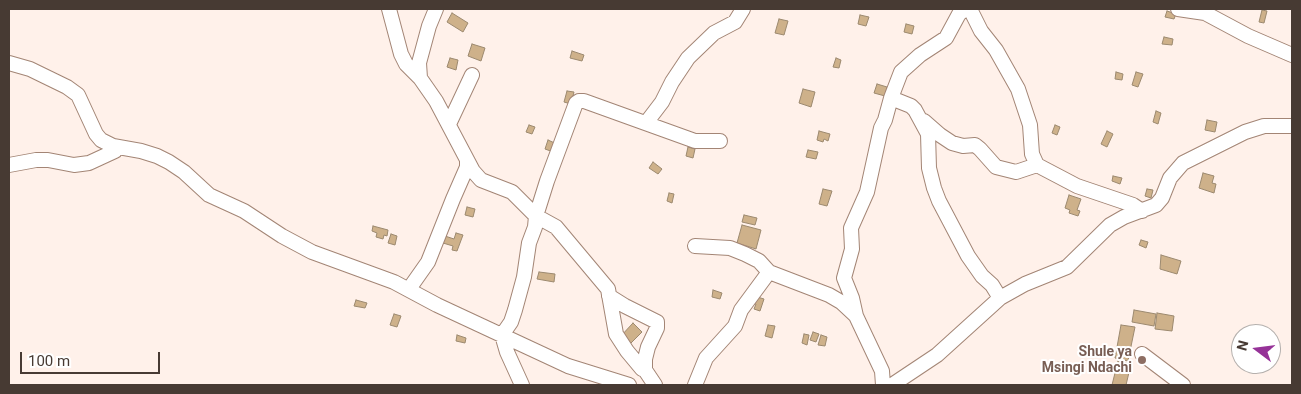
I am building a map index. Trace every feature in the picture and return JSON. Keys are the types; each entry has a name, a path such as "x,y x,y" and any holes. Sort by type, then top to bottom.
{"street":[{"path":"389,9 401,54 406,64 420,78 436,101 473,171 481,180 512,192 536,216 556,227 608,289 616,334 655,385"},
{"path":"420,78 419,64 436,9"},
{"path":"646,123 662,102 672,82 688,58 714,33 735,22 743,9"},
{"path":"965,9 959,14 946,38 920,55 900,72 881,128 867,192 851,228 852,250 844,278 852,298 856,316 882,371 891,385 937,355 1000,298 1025,284 1067,267 1110,225 1124,217 1156,205 1162,198 1170,178 1183,164 1245,132 1264,126 1292,126"},
{"path":"970,9 981,31 996,50 1018,89 1030,125 1032,154 1037,165 1078,186 1133,205 1142,211"},
{"path":"1178,9 1205,13 1248,36 1292,55"},
{"path":"9,62 30,69 67,87 78,95 96,134 101,140 113,146 157,156 184,172 209,195 244,211 282,236 312,252 394,282 437,305 568,366 629,385"},
{"path":"449,124 472,75"},
{"path":"891,98 911,106 928,134 929,168 939,201 968,256 982,276 992,285 1000,298"},
{"path":"502,335 511,322 515,310 524,277 526,255 536,216 576,103 584,101 619,112 695,141 720,141"},
{"path":"918,116 952,143 963,146 975,145 980,148 996,167 1016,172 1037,165"},
{"path":"9,165 36,160 48,160 74,165 89,163 116,151 113,146"},
{"path":"409,289 428,262 468,167 467,161"},
{"path":"695,246 730,248 758,261 769,272 829,295 842,302 856,316"},
{"path":"695,385 706,358 736,326 741,310 769,272"},
{"path":"608,296 657,322 657,328 648,347 645,370"},
{"path":"502,335 507,352 522,385"},
{"path":"1142,354 1183,385"}],"building":[{"path":"1262,10 1267,11 1264,23 1259,22"},
{"path":"1167,11 1176,14 1174,19 1165,17"},
{"path":"452,13 468,23 463,32 447,22"},
{"path":"860,15 869,17 866,26 858,24"},
{"path":"779,19 788,21 784,35 775,33"},
{"path":"906,24 914,26 912,34 904,32"},
{"path":"1164,37 1173,39 1172,45 1162,44"},
{"path":"472,44 485,48 481,61 468,56"},
{"path":"572,51 584,55 582,61 570,58"},
{"path":"450,58 458,60 456,70 447,67"},
{"path":"836,58 841,60 839,68 833,67"},
{"path":"1116,72 1123,74 1122,80 1115,79"},
{"path":"1136,72 1143,74 1138,87 1132,85"},
{"path":"877,84 887,87 885,96 874,93"},
{"path":"803,89 815,92 811,107 799,103"},
{"path":"567,91 574,92 571,104 564,102"},
{"path":"1156,111 1161,113 1158,124 1153,122"},
{"path":"1207,120 1217,122 1215,132 1205,130"},
{"path":"529,125 535,127 532,134 526,132"},
{"path":"1055,125 1060,127 1057,135 1052,133"},
{"path":"819,131 830,134 828,141 824,139 823,142 817,140"},
{"path":"1107,131 1113,134 1107,147 1101,144"},
{"path":"548,140 559,145 556,153 545,149"},
{"path":"688,147 695,149 693,158 686,156"},
{"path":"808,150 818,152 816,159 806,157"},
{"path":"653,162 662,169 658,174 649,168"},
{"path":"1203,173 1214,176 1212,183 1216,184 1214,193 1199,188"},
{"path":"1113,176 1122,178 1120,184 1112,181"},
{"path":"823,189 832,191 827,206 819,204"},
{"path":"1147,189 1153,190 1151,198 1145,196"},
{"path":"669,193 674,194 672,203 667,201"},
{"path":"1069,195 1081,199 1077,210 1080,211 1078,216 1069,213 1070,210 1065,208"},
{"path":"467,207 475,209 473,217 465,215"},
{"path":"744,215 757,218 755,225 742,222"},
{"path":"742,225 761,230 756,249 737,243"},
{"path":"373,226 388,230 387,236 384,235 383,239 376,237 377,233 372,231"},
{"path":"456,233 463,235 457,251 452,250 453,246 443,243 445,236 454,239"},
{"path":"391,234 397,236 395,245 388,243"},
{"path":"1141,240 1148,242 1146,248 1139,245"},
{"path":"1161,255 1181,261 1177,274 1160,269"},
{"path":"539,272 555,274 554,282 537,279"},
{"path":"713,290 722,293 720,299 712,297"},
{"path":"754,296 764,299 760,311 754,309 756,304 752,303"},
{"path":"356,300 367,303 365,308 354,306"},
{"path":"1134,310 1156,314 1154,326 1132,322"},
{"path":"1157,313 1174,316 1172,331 1155,329"},
{"path":"394,314 401,316 397,327 390,325"},
{"path":"633,323 642,332 629,345 620,337"},
{"path":"768,325 775,326 772,338 765,336"},
{"path":"1121,325 1135,327 1128,361 1115,358"},
{"path":"813,332 819,334 816,342 810,340"},
{"path":"804,334 809,335 807,345 802,343"},
{"path":"457,335 466,338 465,343 456,341"},
{"path":"821,335 827,337 825,346 818,345"},
{"path":"1118,361 1131,364 1126,385 1112,385"}],"place":[{"name":"Shule ya Msingi Ndachi","path":"1142,360"}]}
